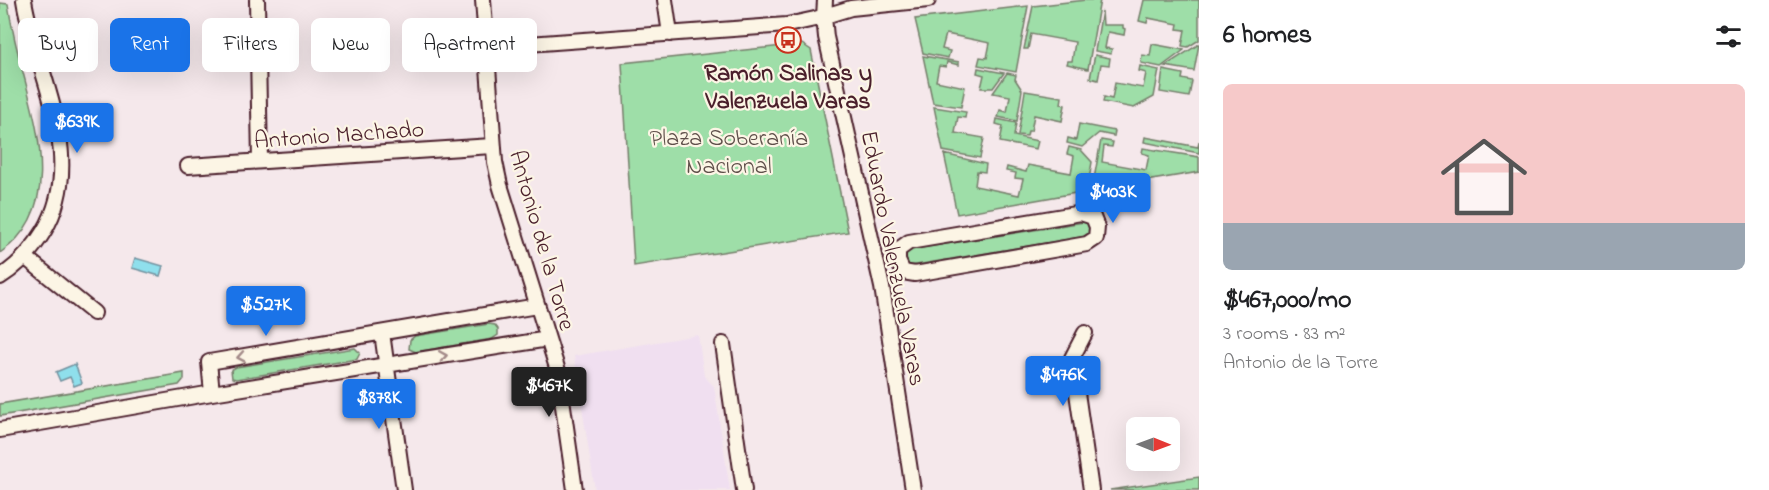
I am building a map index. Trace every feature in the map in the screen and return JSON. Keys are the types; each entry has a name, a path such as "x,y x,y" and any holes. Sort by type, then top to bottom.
{"street":[{"path":"0,277 25,257 50,220 58,197 61,147 24,0"},
{"path":"260,161 256,1 272,0"},
{"name":"Antonio de la Torre","path":"483,0 485,18"},
{"path":"665,0 670,34"},
{"name":"Eduardo Valenzuela Varas","path":"825,0 824,17 828,48 882,287 913,490"},
{"path":"537,43 787,25 851,8 928,0"},
{"name":"Antonio de la Torre","path":"488,72 492,146 500,185 558,371 575,490"},
{"name":"Antonio Machado","path":"188,166 492,146"},
{"path":"1081,213 1093,217 1097,227 1096,238 1087,244 926,272 909,274 903,272 898,261 898,250 909,242 1081,213"},
{"path":"25,257 94,313"},
{"path":"877,264 898,261"},
{"path":"212,393 209,362 537,306"},
{"path":"382,333 404,490"},
{"path":"1086,333 1072,358 1091,490"},
{"path":"0,430 548,339"},
{"path":"723,344 744,490"}],"shaded area":[{"path":"698,335 704,376 714,386 730,490 595,490 574,356"}],"green space":[{"path":"1100,0 1088,69 1067,64 1068,61 1072,61 1075,42 1031,34 1028,49 1024,49 1033,6"},
{"path":"1144,0 1199,0 1199,40 1188,47 1182,46 1185,30 1177,29 1178,24 1148,18 1147,23 1139,21"},
{"path":"0,3 8,4 18,53 18,72 23,72 36,126 41,173 38,196 31,217 19,236 0,253"},
{"path":"1028,6 1016,72 978,65 980,57 987,58 990,43 946,34 942,49 950,51 948,58 923,53 915,19"},
{"path":"1102,11 1103,25 1123,25 1125,29 1124,35 1108,32 1105,48 1112,49 1111,54 1095,51"},
{"name":"Plaza Soberanía Nacional","path":"802,44 811,50 848,232 634,266 622,63"},
{"path":"1152,44 1184,50 1161,67 1141,63 1142,55 1150,56"},
{"path":"1199,44 1194,71 1165,66"},
{"path":"1095,55 1110,58 1109,65 1101,64 1098,80 1090,78"},
{"path":"923,56 959,62 959,65 947,62 946,67 939,66 936,81 965,87 961,107 933,103"},
{"path":"1140,66 1159,70 1154,97 1134,108 1103,102 1104,97 1112,99 1115,83 1143,88 1146,73 1139,71"},
{"path":"978,68 1004,73 993,88 981,88 984,75 977,73"},
{"path":"1163,70 1183,74 1182,79 1192,81 1189,97 1160,92"},
{"path":"1007,73 1016,75 1015,79 1022,90 1017,121 998,117 1000,110 1007,112 1010,96 993,93"},
{"path":"1025,91 1062,97 1061,104 1065,105 1062,121 1034,115 1031,131 1028,131 1027,136 1018,135"},
{"path":"934,107 966,112 965,118 958,117 955,133 984,138 980,158 943,151"},
{"path":"997,119 1016,123 1014,136 1038,141 1036,149 1000,142 1003,126 996,124"},
{"path":"1079,124 1115,131 1114,136 1099,133 1082,147 1067,143 1068,138 1076,140"},
{"path":"1145,137 1198,147 1199,141 1199,153 1144,142"},
{"path":"1101,140 1113,142 1112,147 1104,146 1102,162 1146,170 1149,155 1142,153 1143,148 1199,157 1199,172 1092,190"},
{"path":"1069,147 1081,150 1092,162 1087,191 957,214 944,154 986,164 985,172 977,171 975,186 1019,195 1023,179 1015,178 1016,173 1006,171 1007,167 1026,172 1028,165 1071,173 1074,156 1067,154"},
{"path":"1084,222 1089,224 1091,233 1087,236 910,266 906,265 903,254 908,250"},
{"path":"489,324 495,325 498,329 498,335 492,339 416,352 409,349 410,340 415,336"},
{"path":"355,348 360,353 357,359 232,378 231,370 236,367"},
{"path":"184,373 184,379 179,385 0,416 0,404"},
{"path":"1199,477 1199,490 1110,490"}],"water":[{"path":"135,258 163,266 160,276 132,268"},
{"path":"75,364 82,383 74,386 70,377 60,381 56,372"}],"place":[{"name":"Ramón Salinas y Valenzuela Varas","path":"788,40"}]}
